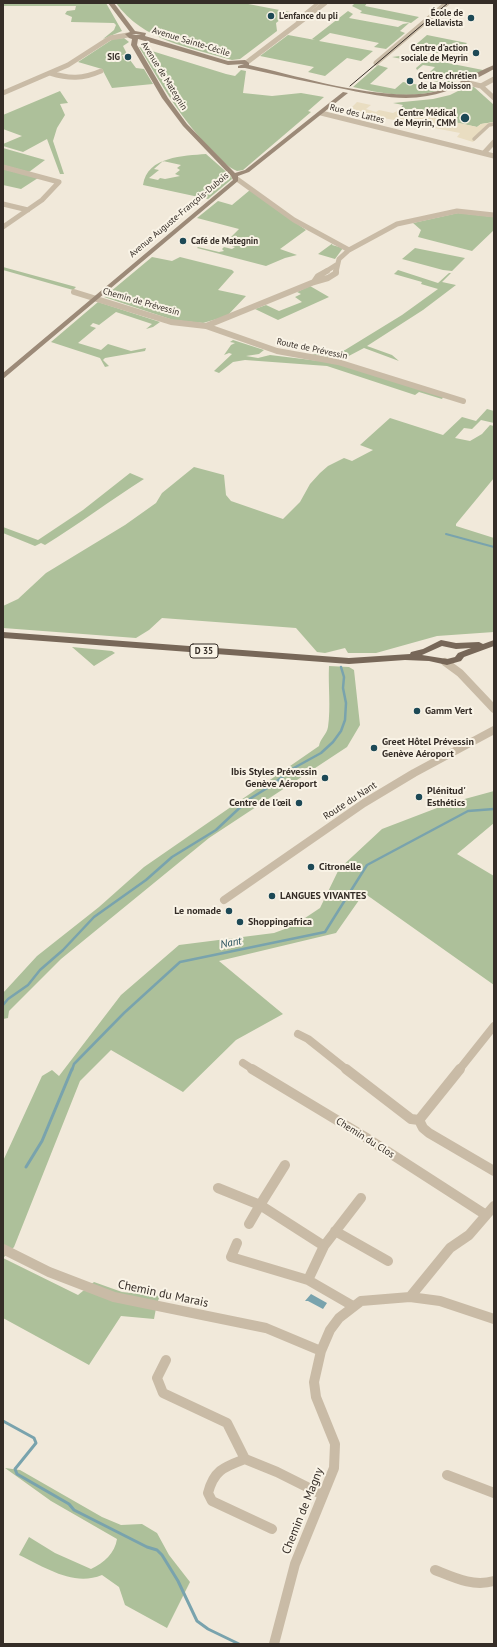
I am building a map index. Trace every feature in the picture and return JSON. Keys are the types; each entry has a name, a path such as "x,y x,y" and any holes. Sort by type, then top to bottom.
{"main road":[{"name":"Avenue de Mategnin","path":"111,3 132,35 134,45 173,110 196,138 235,177"},
{"name":"Avenue Sainte-Cécile","path":"132,35 347,91 392,98 417,99 442,96 494,67"},
{"name":"Avenue Auguste-François-Dubois","path":"3,378 95,299 108,290 114,283 235,177 248,171 298,129 347,91"},
{"name":"D 35","path":"3,635 324,660 360,661 405,657 434,659"},
{"path":"441,643 456,646 490,644 445,662 434,659 430,654 430,649 434,645 441,643"},
{"path":"456,646 460,650 459,657"},
{"name":"D 35","path":"405,657 430,649"}],"street":[{"path":"241,64 318,3"},
{"path":"241,64 325,3"},
{"path":"376,63 447,3"},
{"path":"297,20 304,18"},
{"path":"3,93 71,64 110,38 132,35"},
{"path":"50,73 75,79 88,77 101,71"},
{"path":"481,86 494,79"},
{"path":"469,82 481,86 494,98"},
{"name":"Rue des Lattes","path":"320,113 494,156"},
{"path":"474,139 489,125 494,124"},
{"path":"484,153 494,142"},
{"path":"3,167 59,182"},
{"path":"3,227 56,188 62,176"},
{"name":"Avenue de Mategnin","path":"235,177 294,220 349,250"},
{"path":"3,204 28,210"},
{"path":"206,326 334,275 336,273 336,265 340,257 349,250 398,224 457,211 494,215"},
{"name":"Chemin de Prévessin","path":"74,292 171,322 206,326"},
{"name":"Route de Prévessin","path":"206,326 266,348 285,353 338,362 463,401"},
{"path":"459,657 460,673"},
{"path":"445,662 460,673 494,710"},
{"name":"Route du Nant","path":"224,900 364,803 414,773 494,730"},
{"path":"419,1120 494,1026"},
{"path":"298,1034 308,1039 411,1119 419,1120"},
{"name":"Chemin du Clos","path":"243,1063 365,1137 486,1215"},
{"path":"419,1120 423,1128 429,1133 494,1171"},
{"path":"249,1224 276,1177 285,1166"},
{"path":"218,1188 260,1205 324,1246"},
{"path":"308,1280 324,1246 361,1198"},
{"path":"410,1297 450,1248 469,1235 494,1206"},
{"path":"335,1231 388,1261"},
{"path":"237,1243 231,1257 308,1280 353,1306"},
{"name":"Chemin du Marais","path":"3,1248 49,1272 114,1297 266,1328 321,1351"},
{"name":"Chemin de Magny","path":"274,1644 295,1564 330,1479 336,1455 331,1433 315,1391 316,1372 321,1351 330,1330 339,1318 353,1306 370,1300 410,1297 440,1301 494,1319"},
{"path":"166,1360 157,1378 163,1393 227,1423 246,1459 278,1472 323,1495"},
{"path":"246,1459 219,1470 210,1480 208,1493 212,1501 272,1529"},
{"path":"447,1475 494,1493"},
{"path":"435,1570 474,1584 487,1584 494,1581"}],"green space":[{"path":"3,3 106,3 122,31 103,39 114,30 116,25 114,23 71,22 72,17 65,14 67,11 75,10 76,6 3,6"},
{"path":"116,3 243,3 290,12 276,23 277,31 240,59 232,60 168,41 153,34 139,26 127,16"},
{"path":"355,3 367,3 365,6 419,17 411,23 360,13 362,11 352,6"},
{"path":"348,11 353,14 349,18 398,27 409,23 400,31 405,33 386,49 374,47 379,43 330,33 319,41 373,51 361,61 347,58 325,76 308,72 314,67 260,56 288,35 315,40 312,39"},
{"path":"427,35 467,43 460,50 445,47 438,53 412,48"},
{"path":"124,38 129,42 123,46 127,54 122,55 125,60 130,60 136,68 144,69 153,84 112,88 102,69 78,62 113,39"},
{"path":"139,47 226,74 235,76 241,70 246,71 243,93 272,96 301,93 324,97 308,111 311,112 243,170 237,171 224,162 191,127 173,102"},
{"path":"407,55 483,70 476,74 449,76 448,78 462,78 449,84 418,78 423,73 428,74 435,67 423,65 417,70 416,68 422,63 392,57"},
{"path":"378,65 388,68 370,84 395,89 403,82 431,87 438,83 452,86 415,95 390,94 353,87"},
{"path":"468,86 474,87 494,105 494,122 481,124 477,127 399,110 403,105 393,103 433,99 450,95"},
{"path":"60,91 68,103 60,104 65,115 57,128 53,141 64,174 60,174 47,139 23,152 3,146 3,144 22,136 3,129 3,115"},
{"path":"3,148 45,160 29,172 3,165"},
{"path":"206,154 231,176 232,179 208,199 143,185 146,175 151,168 162,162 154,169 159,170 149,178 158,180 160,178 165,179 180,176 175,174 180,170 177,168 181,165 163,161 177,157"},
{"path":"3,169 38,178 21,189 3,185"},
{"path":"250,190 306,230 280,249 297,255 266,266 197,248 219,252 224,251 222,249 224,247 232,249 235,247 224,244 239,229 197,218 218,201 232,205"},
{"path":"458,213 494,217 494,230 472,251 418,237 421,230 413,223"},
{"path":"333,243 332,245 343,248 335,259 318,254"},
{"path":"415,248 465,258 452,271 402,259"},
{"path":"152,257 172,261 180,257 232,270 234,272 218,290 246,296 227,316 203,323 173,320 104,297"},
{"path":"3,267 76,287 73,290 3,270"},
{"path":"398,270 438,283 449,273 451,273 442,282 456,285 423,310 367,346 392,355 399,361 364,348 343,359 310,354 331,354 345,350 402,315 438,289 421,284 422,282 394,274"},
{"path":"310,286 329,297 278,320 255,309 266,305 279,311 302,302 295,297 301,294 297,292"},
{"path":"98,302 160,322 153,327 146,329 152,324 116,312 99,325 93,323 90,326 96,328 78,343 101,350 108,344 131,351 146,348 145,351 105,358 103,360 109,366 105,367 100,358 51,342"},
{"path":"233,340 264,350 259,354 246,356 258,358 270,355 336,363 443,397 442,399 419,392 415,395 327,366 245,360 233,362 219,373 214,371 232,354 229,353 224,355 231,345 235,343 230,342"},
{"path":"487,409 494,411 494,423 481,420 472,429 464,428 455,438 470,441 482,434 490,425 494,426 494,478 456,524 456,526 494,538 494,632 437,636 376,653 348,653 345,648 325,653 317,652 296,628 162,618 149,630 136,638 3,628 3,606 18,599 46,573 125,525 156,503 162,493 194,467 224,475 226,495 231,501 283,519 300,502 310,484 328,466 344,458 352,461 373,450 360,445 390,418 443,435 462,417 476,421"},
{"path":"130,473 144,479 45,545 41,543 35,546 3,533 3,527 38,540 83,510"},
{"path":"72,647 112,651 115,653 94,666"},
{"path":"329,666 349,667 354,670 360,725 347,747 209,838 61,959 9,1011 8,1018 3,1019 3,993 37,956 99,907 144,867 319,746 328,727"},
{"path":"494,791 494,823 457,854 494,876 494,985 364,893 336,933 219,961 283,1014 236,1040 183,1092 111,1050 80,1081 14,1247 3,1258 3,1161 42,1076 52,1070 59,1076 121,995 179,945 274,933 293,926 320,908 339,869 382,829 450,803"},
{"path":"3,1258 78,1295 94,1282 122,1292 160,1296 154,1319 121,1316 89,1365 3,1318"},
{"path":"5,1468 20,1470 102,1517 121,1525 142,1524 157,1533 169,1555 190,1582 167,1628 125,1605 119,1587 102,1575 80,1579 70,1577 49,1570 19,1555 29,1537 55,1553 91,1569 108,1557 114,1549 117,1539 51,1501"}],"shaded area":[{"path":"357,102 371,105 366,109 376,112 379,110 393,113 399,110 477,127 481,124 494,122 494,126 488,127 473,142 457,137 460,133 348,111"}],"water":[{"path":"311,1294 327,1303 323,1309 308,1301 305,1301"}],"waterway":[{"path":"446,534 494,547"},
{"name":"Nant","path":"3,1005 8,999 28,985 40,970 63,950 94,917 146,880 172,857 216,830 248,800 272,785 292,769 321,753 333,742 341,731 345,720 346,703 343,688 344,677 341,667"},
{"name":"Nant","path":"72,1070 74,1064 124,1013 180,962 325,932 367,865 468,811 494,809"},
{"name":"Nant","path":"26,1167 42,1141 72,1069"},
{"path":"3,1421 34,1438 36,1443 15,1469 17,1474 69,1504 74,1510 147,1547 157,1550 162,1555 178,1581 197,1621 208,1629 239,1644"}],"tram line":[{"path":"350,86 448,3"}],"place":[{"name":"L'enfance du pli","path":"271,16"},
{"name":"École de Bellavista","path":"471,18"},
{"name":"Centre d'action sociale de Meyrin","path":"476,53"},
{"name":"SIG","path":"128,57"},
{"name":"Centre chrétien de la Moisson","path":"410,81"},
{"name":"Centre Médical de Meyrin, CMM","path":"465,118"},
{"name":"Café de Mategnin","path":"183,241"},
{"name":"Gamm Vert","path":"417,711"},
{"name":"Greet Hôtel Prévessin Genève Aéroport","path":"374,748"},
{"name":"Ibis Styles Prévessin Genève Aéroport","path":"325,778"},
{"name":"Plénitud' Esthétics","path":"419,797"},
{"name":"Centre de l'œil","path":"299,803"},
{"name":"Citronelle","path":"311,867"},
{"name":"LANGUES VIVANTES","path":"272,896"},
{"name":"Le nomade","path":"229,911"},
{"name":"Shoppingafrica","path":"240,922"}]}
